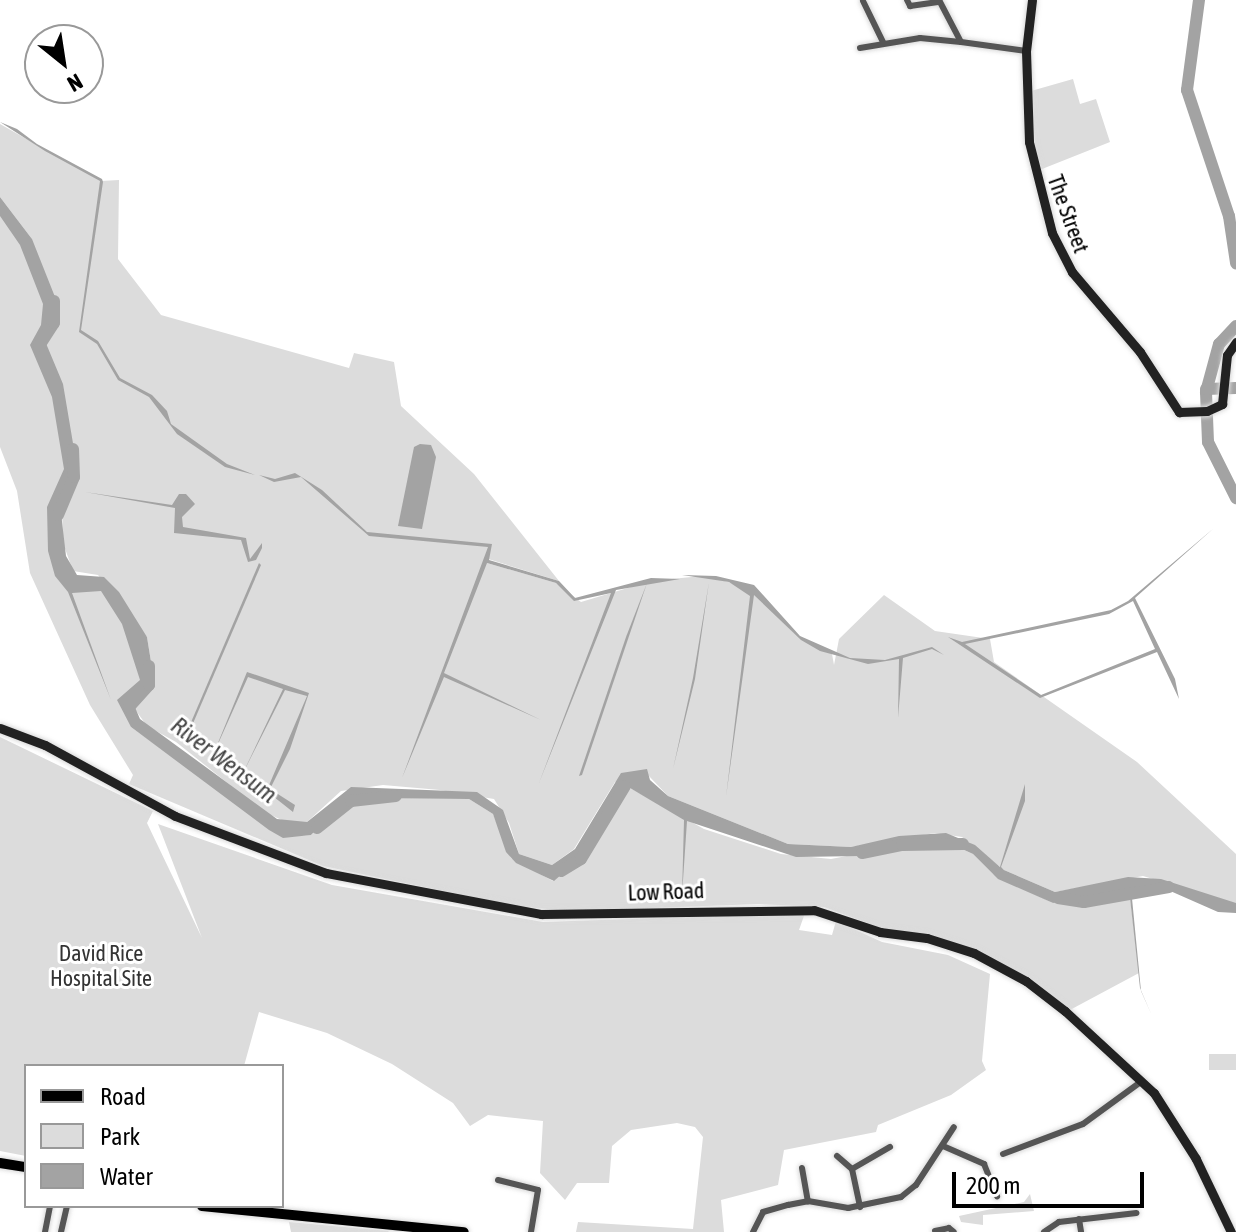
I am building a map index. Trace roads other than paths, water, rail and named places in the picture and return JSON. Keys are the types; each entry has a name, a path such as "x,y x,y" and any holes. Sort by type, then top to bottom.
{"main road":[{"path":"0,1163 24,1167"},
{"path":"222,1208 464,1232"}],"street":[{"path":"907,0 910,6 940,1 961,42"},
{"name":"The Street","path":"1032,0 1026,51 1034,176 1057,246 1088,297 1157,375 1172,406 1194,412 1215,410 1225,398 1227,355 1236,342"},
{"path":"863,1 883,42"},
{"path":"861,38 863,47 920,38 1026,51"},
{"name":"Low Road","path":"0,728 45,745 175,816 326,873 541,914 814,910 880,932 946,943 1026,981 1142,1081 1179,1130 1231,1232"},
{"path":"1011,1161 1006,1153 1083,1124 1142,1081"},
{"path":"753,1232 763,1212 808,1201 860,1207 907,1193 954,1127"},
{"path":"943,1146 984,1164 997,1197"},
{"path":"852,1169 890,1147"},
{"path":"860,1152 865,1160"},
{"path":"837,1156 852,1169 860,1207"},
{"path":"802,1168 808,1201"},
{"path":"502,1178 538,1190 531,1232"},
{"path":"980,1188 993,1184"},
{"path":"45,1232 50,1208"},
{"path":"61,1232 67,1208"},
{"path":"1044,1232 1054,1223 1136,1213"},
{"path":"1079,1219 1081,1232"},
{"path":"935,1231 949,1228 954,1232"}],"water":[{"path":"0,122 102,179 81,330 98,341 120,378 152,395 167,411 171,424 227,464 255,475 225,467 177,434 149,397 118,380 97,344 79,332 100,181 45,151"},
{"path":"0,197 32,239 57,302 45,341 63,384 76,461 61,513 66,556 77,575 104,577 119,592 147,637 152,668 134,705 140,719 277,819 307,822 351,787 477,792 503,810 519,854 552,865 575,849 621,773 647,769 650,780 668,796 788,844 851,847 899,836 946,833 975,845 1000,867 1025,784 1025,801 1001,867 1004,870 1055,892 1128,877 1161,879 1236,903 1236,913 1218,912 1168,890 1131,888 1141,990 1129,889 1053,903 998,879 973,854 951,844 904,845 862,856 796,857 687,821 682,895 684,820 630,788 614,800 584,855 554,881 516,863 506,852 493,814 469,799 348,798 311,835 283,838 269,830 131,727 117,700 140,680 122,624 101,591 72,593 111,700 68,592 55,576 48,551 47,507 64,469 52,397 30,345 41,325 43,304 20,245 0,216"},
{"path":"431,445 436,457 422,529 398,526 414,447"},
{"path":"295,473 322,490 367,532 492,544 489,560 559,581 575,598 651,578 680,579 616,590 539,783 611,593 574,601 556,583 487,563 444,673 541,720 444,677 402,778 488,547 369,536 301,477 274,482 259,475 275,479"},
{"path":"85,492 172,505 179,494 186,494 195,504 182,517 183,527 246,538 250,559 262,543 262,548 256,560 248,562 241,540 174,533 175,508"},
{"path":"1214,528 1135,598 1175,679 1179,699 1157,652 1040,698 948,637 962,642 1111,610 1128,601","holes":["1133,601 1155,649 1041,695 965,644 1109,614"]},
{"path":"259,563 261,565 188,735 186,734"},
{"path":"682,575 716,576 754,585 800,636 850,658 885,660 932,647 944,655 932,649 903,658 898,718 899,659 868,664 820,651 801,640 754,595 726,797 750,596 729,582"},
{"path":"709,582 695,679 673,769 693,678"},
{"path":"647,583 582,775 579,776 626,637"},
{"path":"247,672 309,693 290,749 270,789 295,805 293,812 269,793 264,797 307,696 285,690 242,775 283,689 248,677 213,755"}],"waterway":[{"name":"River Wensum","path":"1199,0 1187,90 1229,216 1236,263"},
{"name":"River Wensum","path":"39,346 54,323 54,301"},
{"name":"River Wensum","path":"1236,326 1219,344 1206,392 1208,442 1236,498"},
{"name":"River Wensum","path":"1206,389 1236,388"},
{"name":"River Wensum","path":"58,515 74,477 73,449"},
{"name":"River Wensum","path":"129,707 149,685 149,666"},
{"name":"River Wensum","path":"561,871 581,859 625,786"},
{"name":"River Wensum","path":"317,828 351,801 396,796"},
{"name":"River Wensum","path":"862,853 902,845 963,844"},
{"name":"River Wensum","path":"1058,898 1084,902 1169,887"}],"park label":[{"name":"David Rice Hospital Site","path":"101,966"}]}
